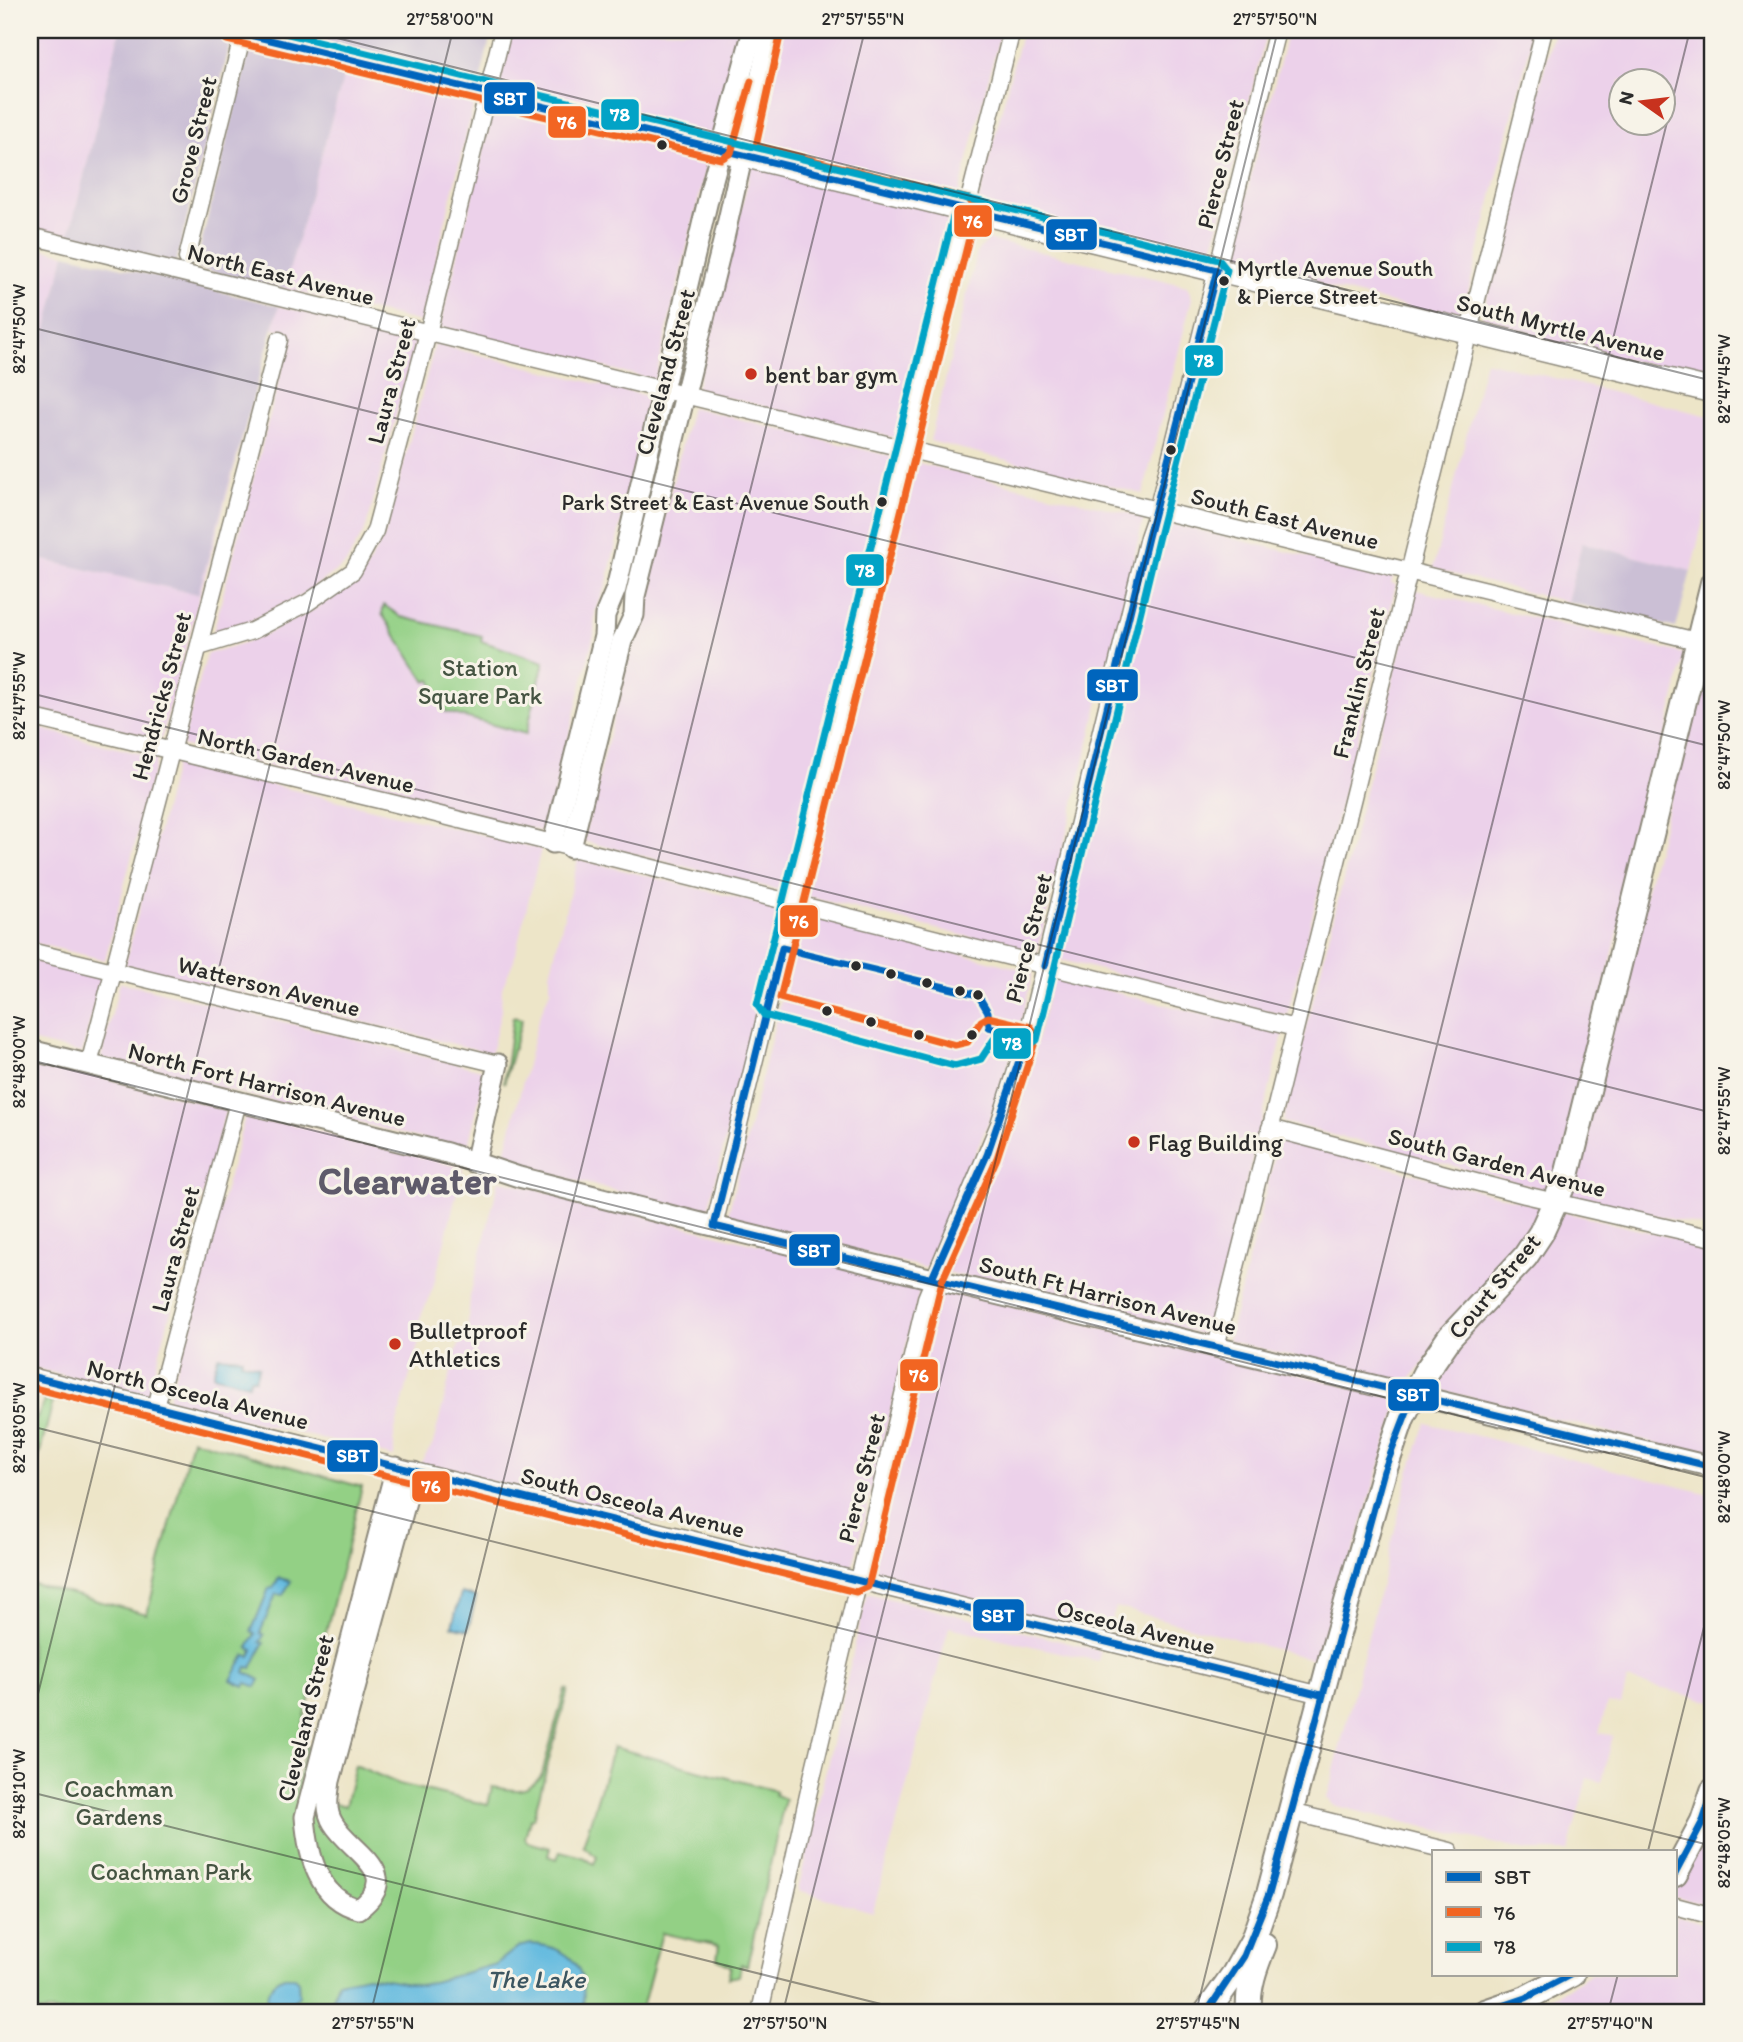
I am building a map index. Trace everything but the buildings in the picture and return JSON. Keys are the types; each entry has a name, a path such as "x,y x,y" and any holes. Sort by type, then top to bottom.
{"main road":[{"name":"South Myrtle Avenue","path":"236,32 1713,391"},
{"name":"Court Street","path":"1207,2012 1234,1974 1253,1940 1291,1812 1384,1471 1414,1393 1450,1337 1525,1257 1557,1201 1576,1150 1706,643 1713,583"},
{"path":"1676,1872 1703,1821 1713,1791"},
{"path":"1249,2012 1248,1998 1255,1966 1282,1897 1293,1852 1291,1812"},
{"path":"1485,2012 1526,1998 1569,1976"}],"street":[{"name":"Laura Street","path":"199,647 263,625 307,603 353,571 375,531 428,333 503,30"},
{"name":"Cleveland Street","path":"562,845 604,636 604,615 616,589 721,149 753,30"},
{"name":"Cleveland Street","path":"562,845 622,641 634,615 635,596 772,30"},
{"path":"714,1226 905,450 1012,30"},
{"name":"Pierce Street","path":"760,2012 932,1278 999,1124 1027,1037 1148,537 1157,511 1277,30"},
{"name":"Franklin Street","path":"1216,1347 1544,30"},
{"name":"Grove Street","path":"187,258 236,32"},
{"name":"North East Avenue","path":"30,236 684,396"},
{"name":"Hendricks Street","path":"89,1064 279,340"},
{"name":"South East Avenue","path":"684,396 1706,643"},
{"name":"North Garden Avenue","path":"30,717 562,845"},
{"path":"562,845 1295,1028"},
{"name":"Watterson Avenue","path":"30,951 498,1064"},
{"name":"North Fort Harrison Avenue","path":"30,1050 483,1165"},
{"path":"483,1165 498,1064"},
{"name":"Laura Street","path":"156,1407 238,1102"},
{"name":"South Garden Avenue","path":"1270,1128 1713,1238"},
{"name":"South Ft Harrison Avenue","path":"483,1165 714,1226 1713,1467"},
{"name":"North Osceola Avenue","path":"30,1376 405,1469"},
{"name":"Cleveland Street","path":"405,1469 330,1781 327,1806 334,1824 369,1860 377,1874 376,1890 370,1901 359,1909 343,1905 332,1897 317,1875 310,1853 305,1817 308,1797 405,1469"},
{"name":"South Osceola Avenue","path":"405,1469 859,1581"},
{"name":"Osceola Avenue","path":"859,1581 1321,1695"},
{"path":"1291,1812 1446,1850"},
{"path":"310,1853 340,1831"},
{"path":"1676,1906 1713,1916"}],"shaded area":[{"path":"30,30 120,30 69,237 30,227"},
{"path":"120,30 193,30 231,40 176,263 69,237"},
{"path":"267,30 492,30 480,81"},
{"path":"513,30 742,30 714,138 499,86"},
{"path":"782,30 1001,30 958,198 756,148"},
{"path":"1022,30 1267,30 1210,259 978,203"},
{"path":"1288,30 1534,30 1461,320 1229,263"},
{"path":"1554,30 1713,30 1713,381 1480,325"},
{"path":"251,44 346,67 284,289 195,268"},
{"path":"346,67 475,98 421,322 284,289"},
{"path":"495,103 709,156 655,380 440,327"},
{"path":"752,165 954,215 898,439 696,390"},
{"path":"989,240 1187,286 1192,298 1143,494 930,441 978,250"},
{"path":"30,246 65,254 30,398"},
{"path":"65,254 279,306 198,594 30,557 30,398"},
{"path":"279,306 416,340 366,528 345,565 301,596 248,622 213,633 291,334 273,329"},
{"path":"435,344 651,397 606,586 595,612 594,635 545,832 181,745 207,654 256,639 313,610 362,576 385,534"},
{"path":"1485,361 1713,417 1713,480 1691,571 1582,543 1567,602 1433,569"},
{"path":"252,402 161,740 30,708 30,557 198,594"},
{"path":"691,407 894,457 787,892 583,841 632,644 643,618 645,597"},
{"path":"914,462 1144,517 1037,954 806,896"},
{"path":"1164,522 1393,577 1391,583 1396,585 1287,1016 1057,959"},
{"path":"1582,543 1691,571 1676,628 1567,602"},
{"path":"1415,590 1685,654 1566,1147 1550,1191 1283,1122"},
{"path":"1705,659 1713,661 1713,1229 1570,1195"},
{"path":"30,726 157,758 105,960 30,942"},
{"path":"176,762 541,849 514,960 502,988 501,1011 491,1053 125,965"},
{"path":"578,859 782,909 707,1214 503,1162 538,1020 550,991 550,974"},
{"path":"802,914 1033,972 1018,1034 989,1121 926,1268 727,1219"},
{"path":"30,960 101,977 82,1053 30,1041"},
{"path":"1053,977 1283,1034 1208,1336 946,1272 1008,1127 1035,1048"},
{"path":"120,982 486,1071 467,1150 101,1058"},
{"path":"30,1059 226,1109 148,1396 30,1367"},
{"path":"246,1113 463,1168 433,1288 420,1318 419,1341 394,1434 394,1457 168,1400"},
{"path":"1279,1139 1543,1207 1516,1252 1407,1383 1228,1341"},
{"path":"499,1180 921,1285 852,1570 420,1464 433,1444 456,1352 468,1325 470,1296"},
{"path":"1563,1212 1713,1247 1713,1458 1428,1387"},
{"path":"940,1289 1400,1399 1320,1661 1116,1607 1106,1634 871,1575"},
{"path":"1426,1423 1713,1495 1712,1701 1627,1680 1621,1705 1607,1703 1599,1733 1613,1736 1602,1782 1587,1778 1568,1850 1523,1850 1332,1805 1327,1798 1410,1470"},
{"path":"867,1593 1101,1651 1098,1661 949,1627 873,1912 798,1890"},
{"path":"1713,1823 1713,1907 1676,1897 1676,1889"},
{"path":"1676,1915 1713,1926 1713,2012 1512,2012 1559,1993 1587,1976 1676,1976"}],"green space":[{"name":"Station Square Park","path":"384,605 401,617 482,636 481,641 544,662 526,734 446,712 431,680 426,682 382,614"},
{"path":"513,1017 522,1019 504,1083"},
{"path":"45,1401 53,1402 30,1490 34,1462 30,1431"},
{"name":"Coachman Park","path":"192,1439 362,1487 287,1789 295,1791 306,1746 313,1750 301,1794 345,1806 355,1765 399,1784 488,1805 492,1787 520,1790 532,1785 542,1774 565,1689 568,1690 533,1819 530,1819 525,1838 527,1842 550,1848 548,1856 557,1859 560,1851 583,1857 594,1864 597,1857 583,1846 613,1747 776,1791 775,1795 785,1799 747,1966 741,1964 739,1976 728,1978 731,1966 717,1959 719,1946 662,1933 641,2012 30,2012 30,1583 147,1614"}],"water":[{"path":"218,1356 242,1358 241,1362 259,1366 255,1379 250,1378 248,1384 213,1375"},
{"path":"279,1578 291,1581 283,1595 276,1594 260,1633 264,1635 260,1642 264,1643 252,1668 247,1667 245,1672 260,1680 256,1687 247,1683 244,1686 231,1680 245,1655 250,1656 253,1650 248,1648 255,1634 251,1632 269,1588 273,1588"},
{"path":"461,1593 476,1597 468,1630 452,1626"},
{"name":"The Lake","path":"531,1944 559,1950 576,1964 583,1985 582,2012 329,2012 338,1982 367,1976 422,1985 496,1964 518,1947"},
{"path":"284,1977 294,1977 298,1981 299,1995 285,2011 276,2012 268,2005 267,1995 273,1984"}],"transit line":[{"name":"SBT","path":"229,30 1217,270 1148,537 1045,966"},
{"name":"78","path":"272,30 968,199"},
{"name":"76","path":"30,1387 856,1592 868,1587 942,1281 997,1158 1037,1036 1031,1027 988,1017 981,1021 968,1042 955,1045 780,998 976,210 969,199 756,146 781,32"},
{"name":"76","path":"227,40 721,159 731,153 751,81"},
{"name":"78","path":"953,217 757,1005 764,1015 955,1066 981,1059 994,1039 1026,1047 1037,1040 1158,540 1227,270 1219,260 969,199"},
{"name":"SBT","path":"932,1278 987,1155 1027,1037 989,1027 988,1012 978,995 782,948 714,1226 1713,1467"},
{"name":"SBT","path":"30,1376 1321,1695"},
{"name":"SBT","path":"1207,2012 1244,1956 1269,1894 1384,1471 1414,1393"},
{"name":"SBT","path":"1676,1872 1703,1821 1713,1791"},
{"name":"SBT","path":"1485,2012 1526,1998 1568,1976"}],"place":[{"name":"Myrtle Avenue South & Pierce Street","path":"1224,281"},
{"name":"bent bar gym","path":"751,374"},
{"name":"Park Street & East Avenue South","path":"882,502"},
{"name":"Flag Building","path":"1134,1142"},
{"name":"Bulletproof Athletics","path":"395,1344"}],"district":[{"name":"Clearwater","path":"407,1181"}],"park label":[{"name":"Coachman Gardens","path":"119,1802"}]}
